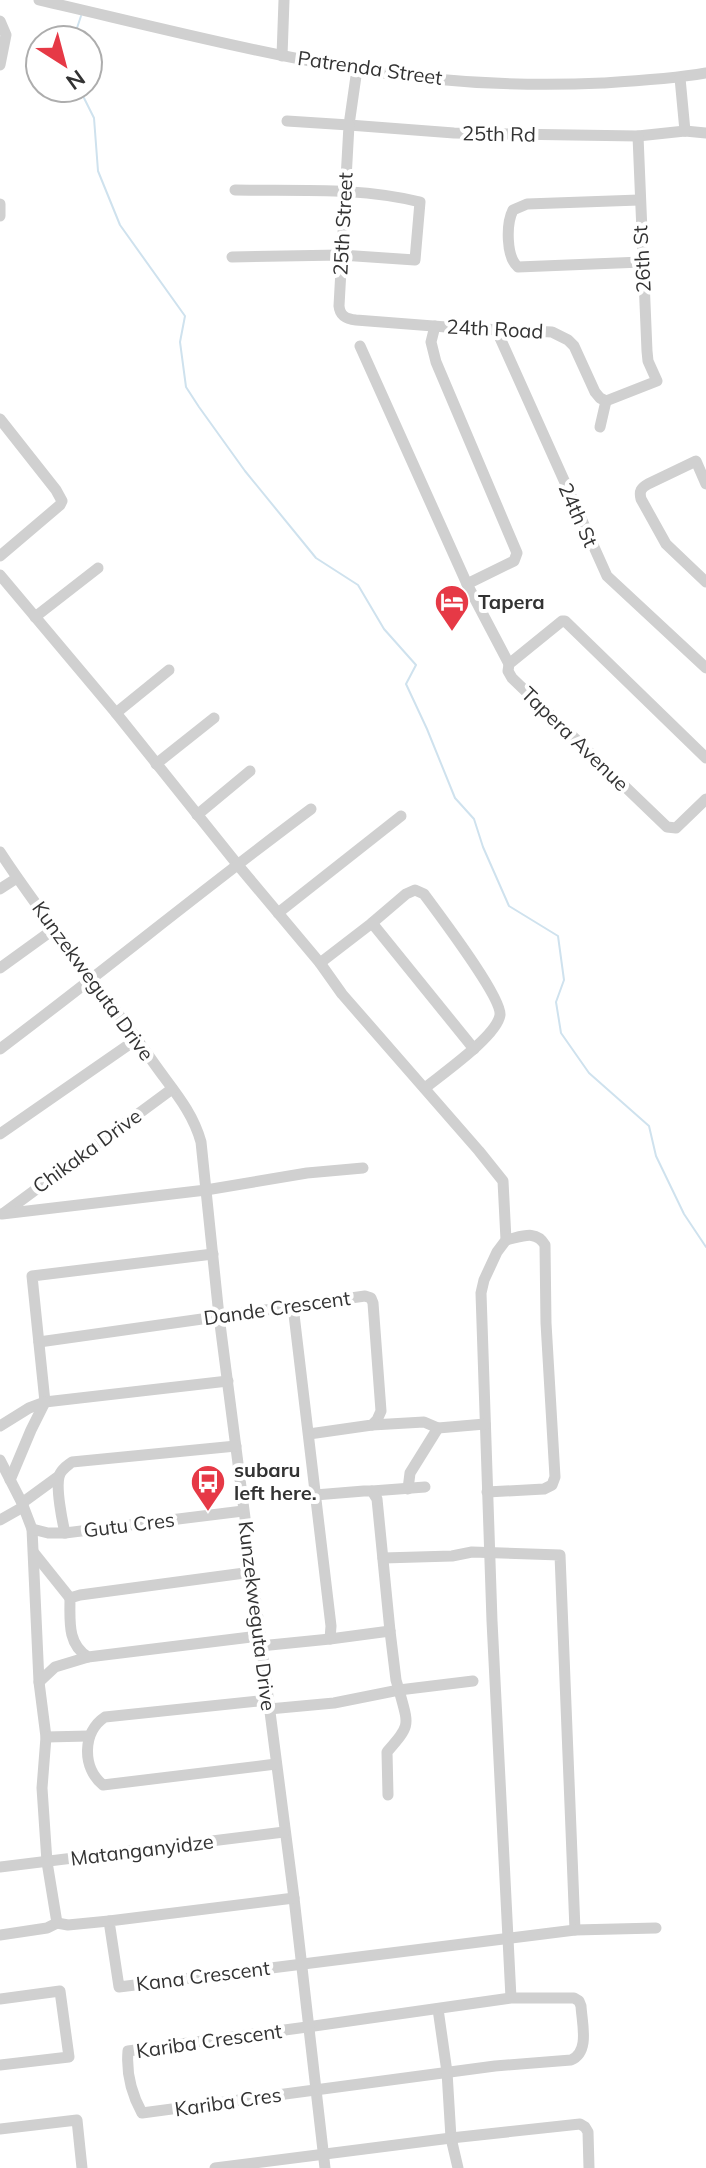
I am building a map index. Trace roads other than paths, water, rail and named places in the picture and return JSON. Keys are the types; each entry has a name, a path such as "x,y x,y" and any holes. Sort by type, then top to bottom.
{"street":[{"name":"Patrenda Street","path":"39,0 282,56 357,69 464,80 559,85 680,78 706,73"},
{"path":"282,56 284,0"},
{"path":"0,21 6,35 0,65"},
{"path":"349,125 357,69"},
{"path":"680,78 685,131"},
{"name":"25th Rd","path":"287,121 454,133 638,136 685,131 706,133"},
{"name":"25th Street","path":"347,319 339,306 349,125"},
{"name":"26th St","path":"606,401 657,381 648,361 638,136"},
{"path":"232,257 341,255 415,260 420,202 345,192 235,190"},
{"path":"639,200 527,204 513,210 509,221 511,258 518,267 642,262"},
{"path":"0,204 0,216"},
{"name":"24th Road","path":"347,319 552,332 574,346 597,396 606,401"},
{"path":"435,326 431,342 436,362 517,553 514,561 467,584"},
{"name":"24th St","path":"496,329 607,576 706,668"},
{"path":"360,346 467,584 509,664"},
{"path":"600,427 606,401"},
{"path":"0,419 62,501 0,556"},
{"path":"706,484 696,461 648,484 640,492 666,544 706,582"},
{"path":"35,617 98,568"},
{"path":"0,575 116,713 342,994 503,1181 506,1240 497,1252 481,1293 487,1492 511,1998 307,2027"},
{"name":"Tapera Avenue","path":"706,758 565,621 509,664 508,671 512,678 667,827 676,828 706,799"},
{"path":"116,713 169,670"},
{"path":"156,764 214,718"},
{"path":"197,815 250,771"},
{"path":"0,1049 311,809"},
{"path":"278,913 401,816"},
{"name":"Kunzekweguta Drive","path":"0,852 185,1105 195,1122 201,1142 219,1316 294,1898 325,2168"},
{"path":"0,889 17,878"},
{"path":"320,963 406,894 415,890 424,894 474,963 500,1014 474,1049 425,1088"},
{"path":"372,923 474,1049"},
{"path":"0,968 54,929"},
{"path":"0,1134 137,1039"},
{"name":"Chikaka Drive","path":"1,1215 172,1089"},
{"name":"Chikaka Drive","path":"1,1215 363,1168"},
{"path":"487,1492 544,1489 552,1485 555,1477 545,1245 534,1234 506,1240"},
{"path":"10,1480 45,1402 32,1276 213,1254"},
{"name":"Dande Crescent","path":"39,1342 365,1296 371,1298 373,1303 381,1411 372,1425"},
{"path":"293,1306 331,1626 330,1639"},
{"path":"0,1426 45,1402 228,1381"},
{"path":"309,1434 372,1425 424,1422 438,1428 485,1424"},
{"path":"408,1489 410,1473 438,1428"},
{"path":"0,1520 59,1476 72,1462 236,1446"},
{"path":"0,1460 32,1529 39,1682 46,1737 42,1788 47,1862 57,1923"},
{"name":"Gutu Cres","path":"59,1476 65,1533 243,1511"},
{"path":"315,1495 425,1487"},
{"path":"372,1491 377,1499 396,1680 406,1717 405,1729 387,1752 388,1795"},
{"path":"32,1529 65,1533"},
{"path":"383,1558 452,1556 472,1552 560,1555 575,1930"},
{"path":"34,1553 70,1598 74,1643 88,1657"},
{"path":"70,1598 252,1572"},
{"path":"39,1682 55,1667 88,1657 260,1641 330,1639 390,1631"},
{"path":"276,1764 103,1785 91,1771 89,1736 105,1717 268,1704 334,1703 399,1690 473,1681"},
{"path":"46,1737 89,1736"},
{"name":"Matanganyidze","path":"0,1867 284,1832"},
{"path":"0,1935 47,1928 57,1923 68,1925 109,1921 294,1898"},
{"name":"Kana Crescent","path":"109,1921 119,1987 302,1964"},
{"path":"302,1964 575,1930 656,1928"},
{"path":"0,1999 60,1991 69,2057 0,2065"},
{"name":"Kariba Cres","path":"142,2113 495,2066 571,2060 580,2055 583,2048 579,2001 574,1998 511,1998"},
{"path":"438,2009 447,2072 451,2138 458,2168"},
{"name":"Kariba Crescent","path":"142,2113 128,2079 128,2051 307,2027"},
{"path":"0,2129 77,2120 82,2168"},
{"path":"215,2168 580,2124 588,2132 589,2168"}],"waterway":[{"path":"78,24 81,16"},
{"path":"87,104 94,118 98,171 120,225 185,316 180,342 186,387 245,471 316,558 358,585 384,629 416,665 406,684 455,798 474,819 509,906 558,936 564,980 556,1002 561,1033 589,1073 649,1126 656,1156 684,1214 706,1247"}],"place":[{"name":"Tapera","path":"452,633"},
{"name":"subaru left here.","path":"208,1513"}]}
